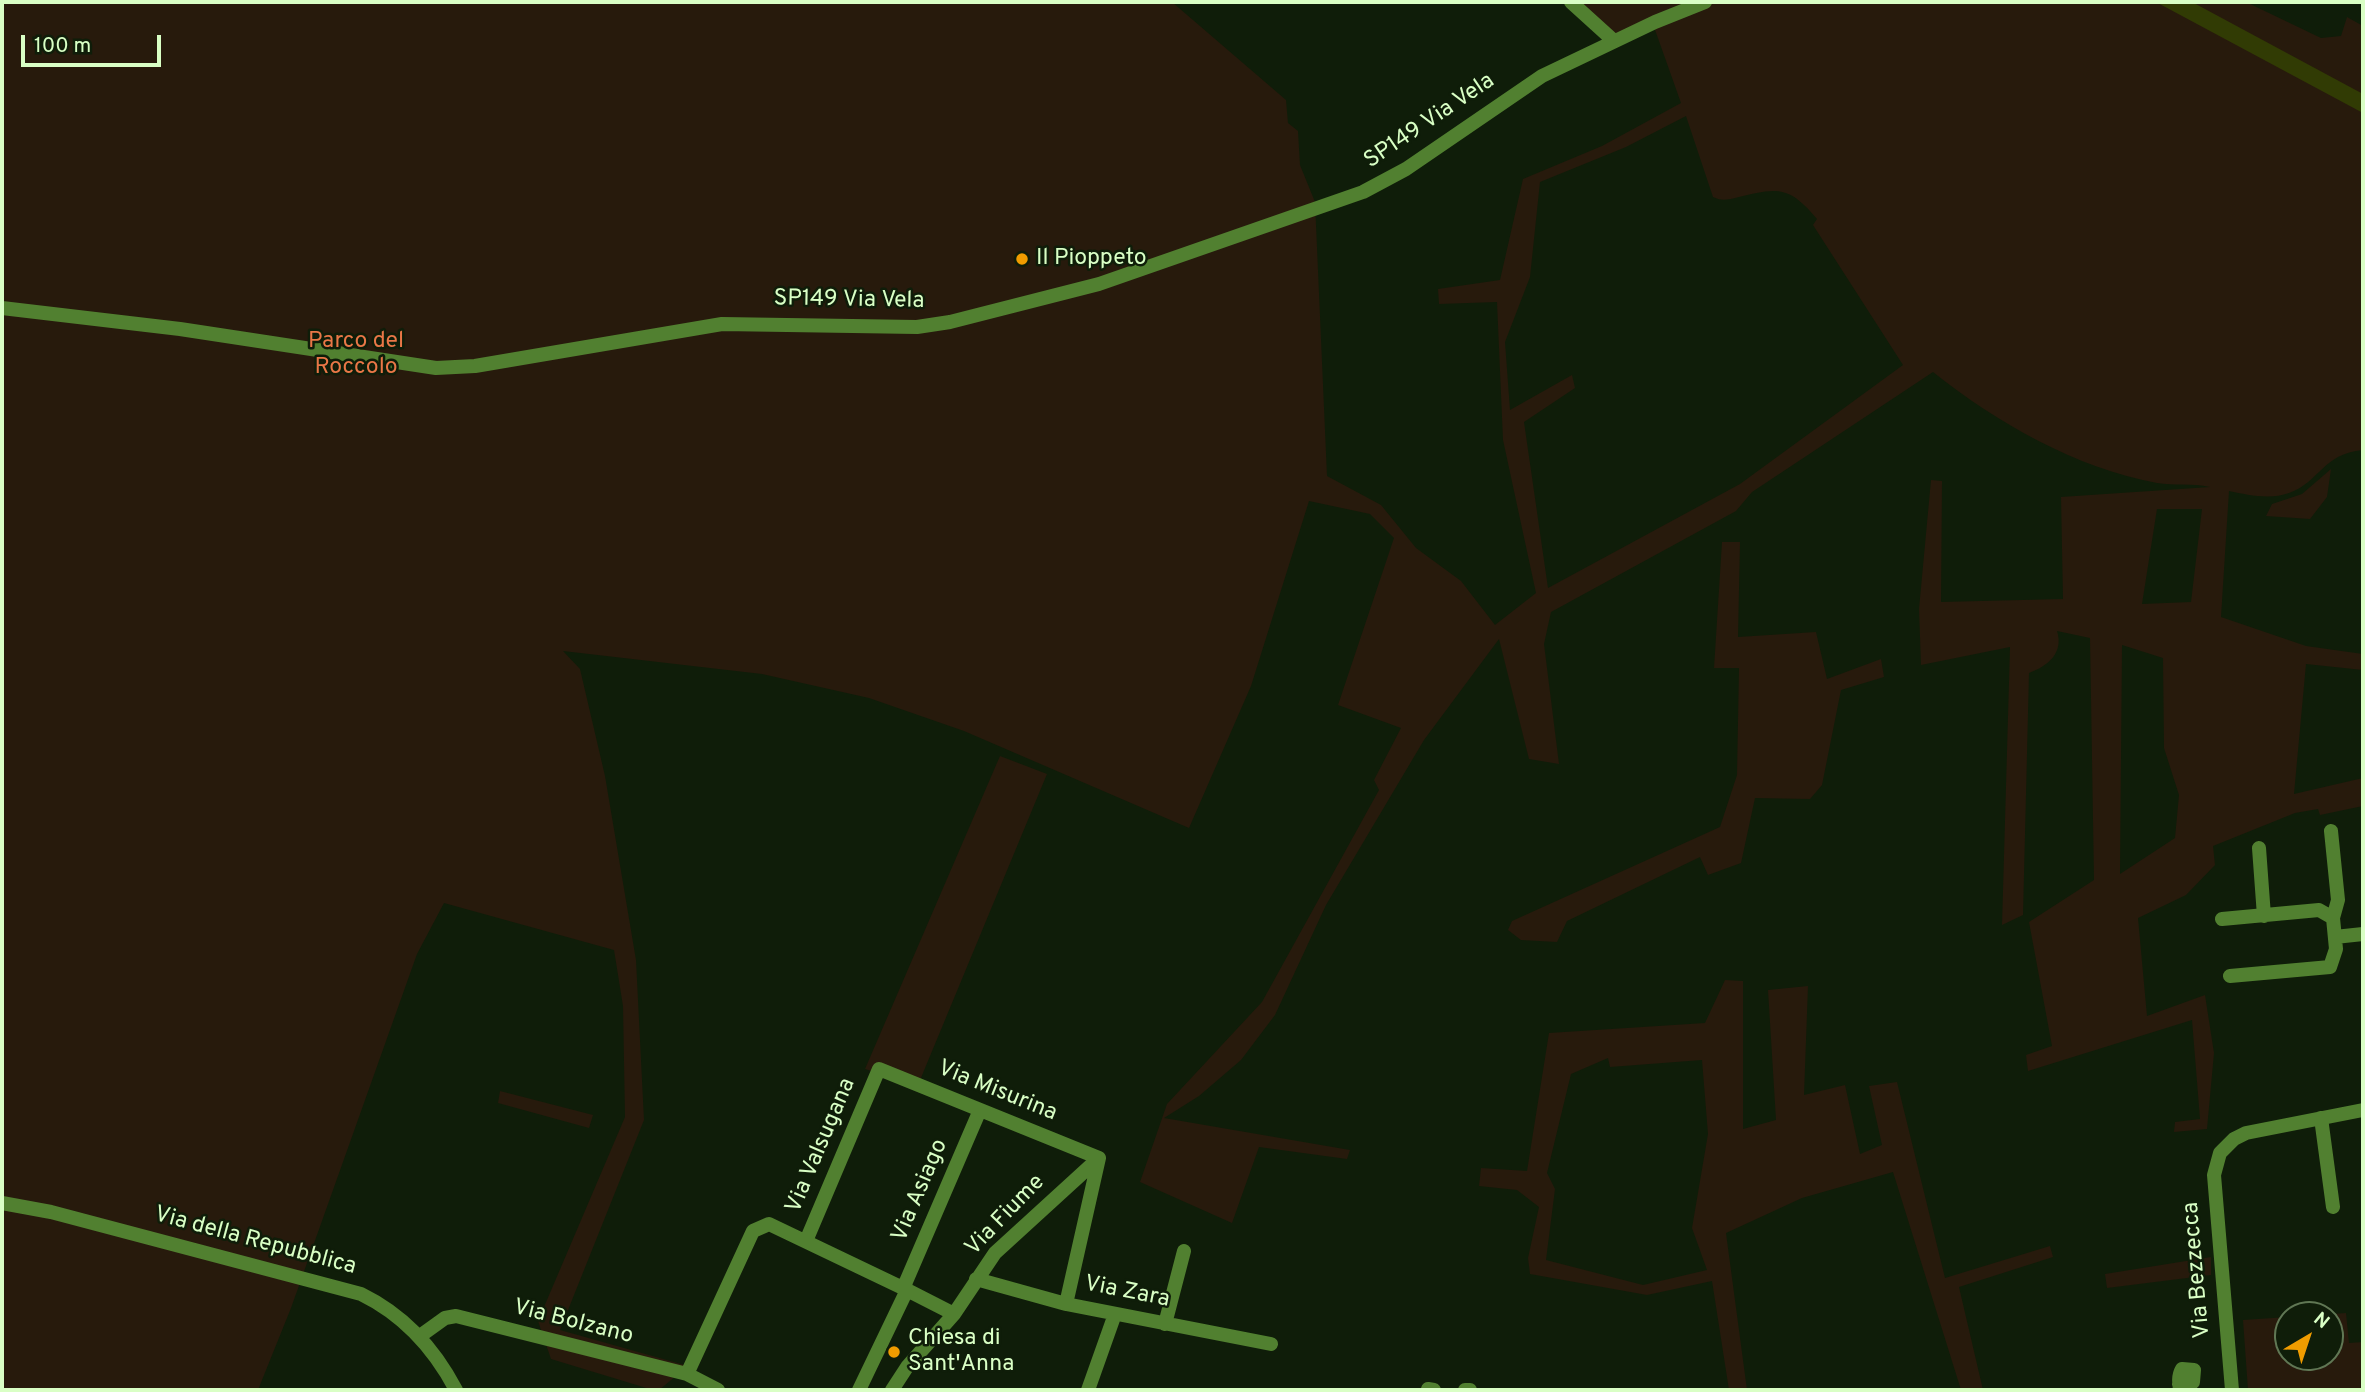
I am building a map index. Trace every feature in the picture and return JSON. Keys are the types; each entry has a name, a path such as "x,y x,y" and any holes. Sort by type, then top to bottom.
{"street":[{"path":"1571,2 1614,41"},
{"name":"SP149 Via Vela","path":"2,307 180,329 436,368 458,368 722,324 884,329 950,322 1134,273 1363,192 1406,169 1522,88 1614,41 1705,2"},
{"path":"2230,975 2330,967 2336,949 2333,918 2337,900 2331,831"},
{"path":"2259,848 2264,916"},
{"path":"2222,919 2319,910 2333,918"},
{"path":"2335,937 2363,934"},
{"name":"Via Misurina","path":"879,1069 1099,1158"},
{"name":"Via Valsugana","path":"806,1241 879,1069"},
{"name":"Via Asiago","path":"859,1390 907,1290 905,1284 981,1110"},
{"path":"2333,1207 2321,1118 2363,1110"},
{"name":"Via Bezzecca","path":"2232,1390 2214,1191 2215,1167 2225,1147 2246,1133 2321,1118"},
{"path":"1066,1304 1099,1158"},
{"name":"Via Fiume","path":"892,1390 907,1367 954,1314 976,1279 1022,1226 1099,1158"},
{"name":"Via della Repubblica","path":"2,1203 51,1212 351,1290 380,1304 420,1336 438,1358 456,1390"},
{"path":"687,1374 753,1231 769,1224 954,1314"},
{"path":"1165,1324 1184,1251"},
{"name":"Via Zara","path":"976,1279 1066,1304 1271,1344"},
{"path":"1088,1390 1115,1314"},
{"name":"Via Bolzano","path":"420,1336 445,1318 456,1316 687,1374 718,1390"},
{"path":"1465,1390 1470,1390"}],"green space":[{"name":"Parco del Roccolo","path":"2,2 1172,2 1286,100 1288,123 1298,131 1300,165 1315,202 1327,476 1381,505 1416,548 1461,581 1495,625 1536,593 1503,440 1497,302 1439,304 1438,289 1500,280 1523,179 1602,146 1681,103 1654,27 1621,43 1577,2 2246,2 2321,38 2341,36 2347,17 2363,26 2363,450 2338,457 2308,482 2289,493 2267,496 2229,491 2221,617 2306,646 2363,654 2363,670 2306,664 2294,794 2363,778 2363,806 2320,815 2318,809 2295,813 2213,846 2215,865 2186,895 2138,918 2147,1016 2205,995 2214,1053 2207,1129 2174,1132 2175,1122 2200,1119 2192,1020 2028,1071 2026,1055 2052,1046 2029,922 2094,880 2090,638 2057,631 2058,646 2053,658 2029,673 2023,915 2002,925 2010,647 1921,665 1919,609 1931,480 1942,481 1941,602 2063,599 2061,497 2210,487 2157,483 2127,476 2067,455 2011,426 1933,372 1752,492 1736,511 1551,612 1544,644 1559,764 1529,759 1499,639 1424,740 1326,905 1275,1015 1241,1060 1199,1096 1164,1118 1350,1150 1347,1159 1259,1147 1232,1223 1140,1182 1167,1104 1262,1002 1379,790 1374,780 1401,728 1338,705 1394,538 1370,514 1309,501 1251,686 1189,828 964,731 869,698 762,674 563,651 580,669 605,776 636,960 644,1120 560,1330 688,1366 659,1390 551,1359 538,1321 625,1117 623,1006 614,950 444,903 417,954 291,1308 258,1390 2,1390","holes":["1686,116 1713,197 1726,200 1771,191 1789,194 1798,200 1817,219 1813,225 1903,365 1740,484 1548,588 1524,422 1575,388 1572,375 1510,410 1505,342 1530,277 1540,182 1626,147","2157,509 2202,509 2191,602 2142,604","2122,645 2163,658 2164,748 2179,795 2175,838 2120,874"]},
{"path":"2331,469 2327,497 2310,519 2266,516 2272,504 2302,494"},
{"path":"1722,542 1740,542 1738,637 1816,632 1827,679 1881,659 1884,677 1841,690 1822,785 1810,799 1755,798 1741,863 1708,875 1700,857 1567,921 1557,942 1521,940 1508,930 1512,921 1720,827 1737,775 1739,668 1714,668"},
{"path":"1000,756 1047,774 918,1085 865,1069"},
{"path":"1725,980 1743,981 1743,1129 1776,1120 1768,990 1808,986 1804,1095 1845,1085 1860,1154 1882,1145 1869,1086 1897,1082 1945,1278 2050,1246 2053,1257 1959,1287 1983,1390 1961,1390 1893,1172 1802,1198 1726,1233 1747,1390 1729,1390 1712,1281 1647,1295 1530,1274 1528,1258 1539,1207 1517,1190 1479,1186 1481,1168 1527,1171 1549,1033 1705,1023","holes":["1608,1058 1610,1067 1702,1060 1708,1134 1692,1228 1707,1270 1643,1285 1546,1260 1555,1189 1547,1173 1571,1074"]},
{"path":"500,1091 593,1115 589,1128 498,1103"},
{"path":"2211,1257 2211,1275 2107,1288 2105,1274"},
{"path":"2344,1313 2349,1343 2363,1342 2363,1390 2248,1390 2243,1320 2274,1318 2274,1371 2344,1371"}],"shaded area":[{"path":"2156,2 2192,2 2363,94 2363,113"}],"place":[{"name":"Il Pioppeto","path":"1022,259"},
{"name":"Chiesa di Sant'Anna","path":"894,1352"}]}
